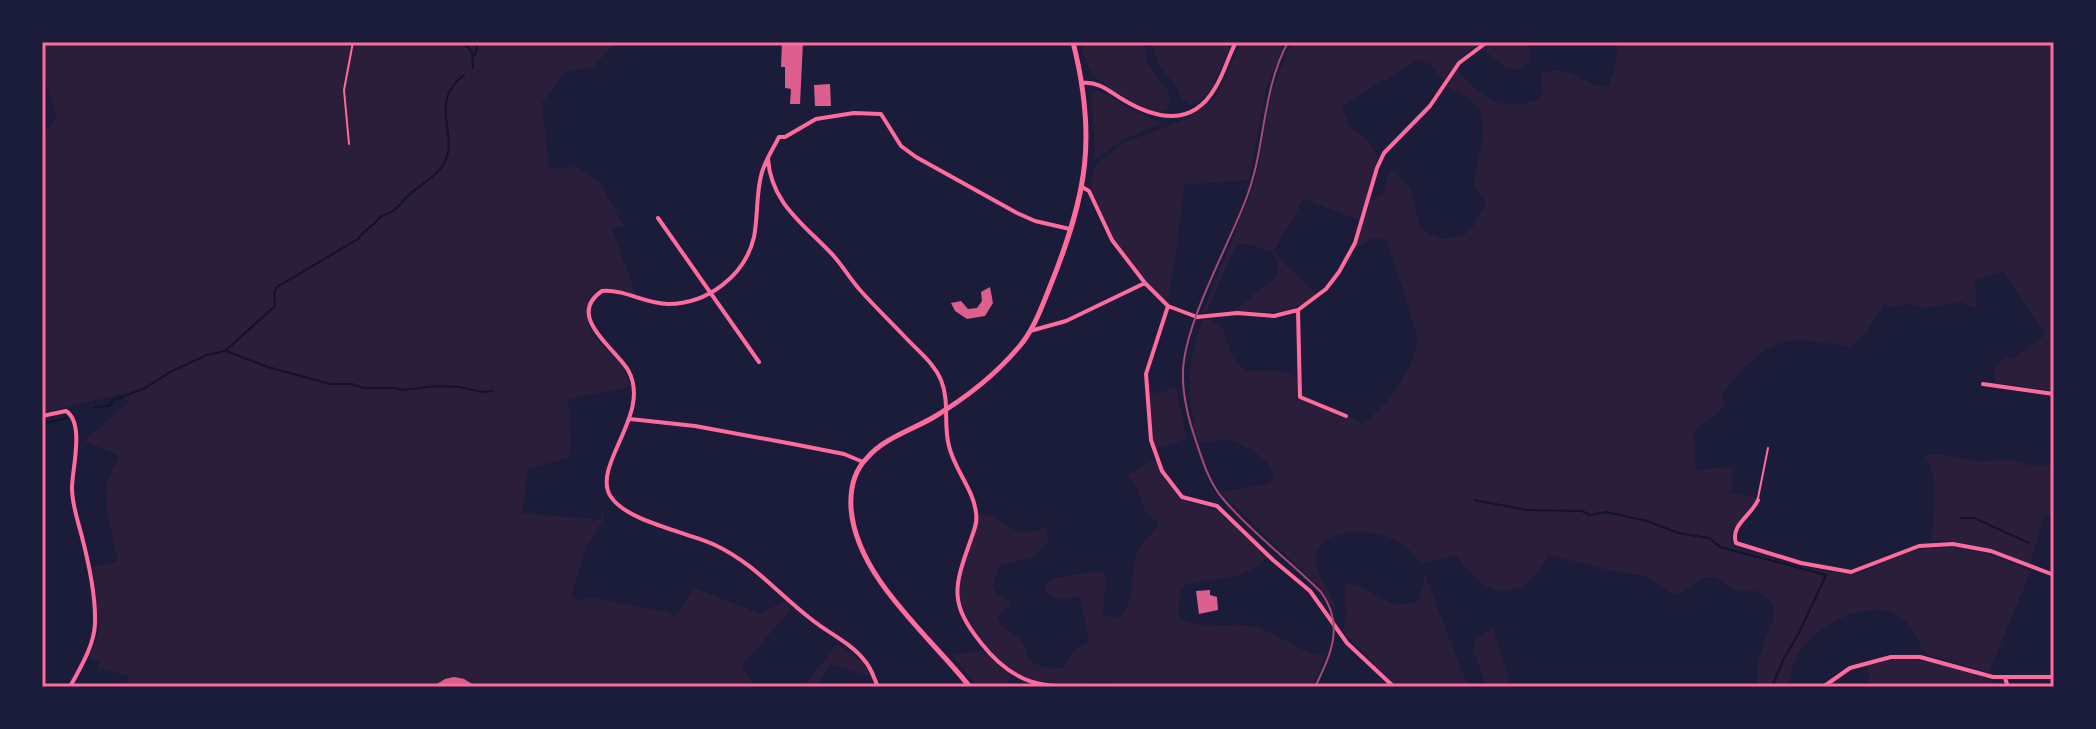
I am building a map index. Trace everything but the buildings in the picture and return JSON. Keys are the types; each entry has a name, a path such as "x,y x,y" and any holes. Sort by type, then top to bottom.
{"main road":[{"path":"970,687 878,578 863,554 854,530 851,501 854,479 863,462 880,446 947,408 1002,365 1030,331 1053,279 1082,187 1088,140 1082,83 1073,42"}],"street":[{"path":"1082,83 1099,85 1149,114 1167,117 1180,115 1209,99 1236,42"},
{"path":"1082,187 1090,194 1108,233 1145,283 1168,306 1197,317 1237,313 1274,316 1298,310 1326,289 1355,243 1384,153 1430,106 1459,63 1487,42"},
{"path":"878,687 862,657 799,610 747,562 708,542 626,511 610,496 607,486 616,449 636,400 636,387 615,352 597,335 590,321 591,305 598,293 613,290 670,304 711,293 732,277 747,257 754,237 759,184 779,137 785,137 816,119 868,112 881,114 901,146 916,157 1017,213 1035,221 1070,229"},
{"path":"768,159 772,184 788,210 830,251 860,291 932,365 945,391 949,448 976,512 975,528 955,590 969,626 1002,667 1022,679 1045,685 1130,687"},
{"path":"759,184 772,184"},
{"path":"658,218 759,362"},
{"path":"1030,331 1066,321 1145,283"},
{"path":"1168,306 1146,374 1151,440 1162,471 1182,497 1217,506 1310,591 1347,643 1394,687"},
{"path":"1298,310 1300,397 1346,416"},
{"path":"1983,384 2054,394"},
{"path":"42,416 66,411 75,422 72,491 93,595 94,631 70,687"},
{"path":"630,419 695,426 793,444 844,454 863,462"},
{"path":"1758,500 1754,509 1736,528 1736,543 1801,563 1851,572 1909,549 1953,544 1991,551 2054,575"},
{"path":"1823,687 1850,668 1891,657 1920,657 1986,676 2054,677"},
{"path":"2005,678 2008,687"}],"lane":[{"path":"1758,500 1768,448"}],"path":[{"path":"349,144 344,90 353,42"}],"shaded area":[{"path":"42,42 615,42 593,68 566,71 542,103 549,168 575,167 600,182 624,226 612,229 636,294 598,289 587,306 590,333 618,360 632,387 568,399 571,450 568,458 528,469 522,513 601,520 604,499 603,520 587,545 571,596 580,600 593,598 668,612 674,617 695,588 761,614 783,601 791,609 742,666 754,687 125,687 129,676 97,668 99,662 89,658 99,632 92,566 118,562 107,513 106,485 119,455 84,441 128,402 123,394 42,413 42,135 57,117 42,73"},
{"path":"1081,42 1144,42 1149,66 1169,93 1167,110 1156,113 1148,110 1099,80 1088,67"},
{"path":"1152,42 1232,42 1212,87 1192,105 1183,100 1159,65"},
{"path":"1241,42 1285,42 1266,89 1249,180 1184,185 1167,302 1120,248 1100,214 1091,184 1095,165 1124,143 1185,119 1210,103 1220,89"},
{"path":"1292,42 1482,42 1461,57 1443,80 1429,64 1418,60 1346,103 1342,109 1351,128 1367,138 1379,158 1360,221 1304,199 1273,252 1316,294 1285,311 1232,311 1270,283 1278,269 1272,252 1248,244 1236,245 1206,313 1202,313 1254,186 1271,94"},
{"path":"1490,42 1529,42 1529,64 1518,70 1504,67 1482,48"},
{"path":"1618,42 2054,42 2054,391 1995,383 1994,370 2005,356 2011,359 2046,334 2004,271 1975,280 1977,309 1960,302 1923,308 1906,304 1893,308 1884,304 1865,335 1850,347 1797,340 1775,346 1735,378 1722,396 1726,406 1694,432 1696,470 1733,466 1731,493 1758,498 1731,531 1731,543 1735,547 1828,572 1862,572 1906,553 1938,547 1970,550 2031,571 1989,672 1925,654 1906,622 1881,610 1866,610 1837,620 1812,637 1798,655 1788,687 1758,687 1758,660 1774,616 1773,604 1756,591 1734,590 1716,578 1705,577 1675,596 1646,576 1548,555 1536,575 1523,586 1501,590 1490,588 1471,575 1457,555 1421,564 1401,543 1374,534 1338,535 1320,545 1316,554 1317,569 1332,597 1336,612 1321,589 1220,492 1266,484 1274,476 1262,458 1239,444 1225,440 1199,443 1193,426 1189,384 1194,346 1203,320 1210,319 1223,329 1230,351 1246,369 1286,373 1298,379 1297,402 1303,396 1336,408 1363,425 1382,406 1406,373 1412,361 1417,335 1387,240 1374,239 1354,250 1370,201 1383,193 1390,170 1394,170 1411,190 1420,227 1443,239 1465,234 1473,227 1486,202 1474,186 1482,140 1482,117 1465,96 1447,87 1457,69 1484,96 1509,105 1524,104 1536,100 1543,93 1541,73 1564,72 1593,84 1608,85 1614,73"},
{"path":"1098,90 1161,123 1121,141 1095,159 1091,91"},
{"path":"1176,387 1186,439 1155,449 1148,393"},
{"path":"1925,455 1975,461 2013,460 2033,466 2054,465 2054,515 2044,515 2030,564 1969,544 1931,541 1934,486"},
{"path":"1154,460 1179,499 1218,511 1267,558 1234,577 1184,586 1180,591 1179,615 1193,624 1256,627 1305,650 1326,656 1311,687 1142,687 1118,683 1036,681 1017,674 980,639 961,605 958,590 962,565 976,531 979,513 1026,533 1045,526 1049,541 1032,557 1000,566 992,587 1012,606 1001,611 998,617 1003,626 1025,646 1030,661 1044,667 1063,668 1074,649 1089,643 1080,597 1057,599 1044,589 1054,578 1098,571 1104,573 1106,581 1103,614 1116,619 1123,613 1130,597 1139,548 1155,531 1158,523 1146,513 1138,490 1128,475"},
{"path":"1424,572 1468,687 1397,687 1342,631 1346,619 1346,584 1363,588 1390,602 1409,603 1419,599"},
{"path":"1493,628 1511,687 1487,687 1473,651 1475,640"},
{"path":"837,644 864,663 870,676 831,664 816,687 803,687"},
{"path":"982,650 1011,677 1003,687 978,687 952,655"},
{"path":"1896,659 1950,666 1979,675 2001,687 1870,687 1867,665"}],"waterway":[{"path":"462,42 472,51 473,68"},
{"path":"474,42 477,47 475,55"},
{"path":"95,407 109,406 114,400 145,388 172,371 207,355 225,351 275,306 277,287 358,239 381,216 394,210 437,173 448,153 448,96 464,75"},
{"path":"226,351 268,367 330,384 403,390 436,386 492,391"},
{"path":"42,424 67,418"},
{"path":"1474,500 1527,510 1582,511 1590,515 1606,512 1647,521 1678,533 1709,538 1720,547 1826,575 1772,687"},
{"path":"1961,518 1974,518 2029,543"}],"tram line":[{"path":"1288,42 1273,80 1252,180 1192,329 1183,379 1190,424 1214,487 1247,524 1321,592 1328,604 1334,628 1333,640 1315,687"}]}
